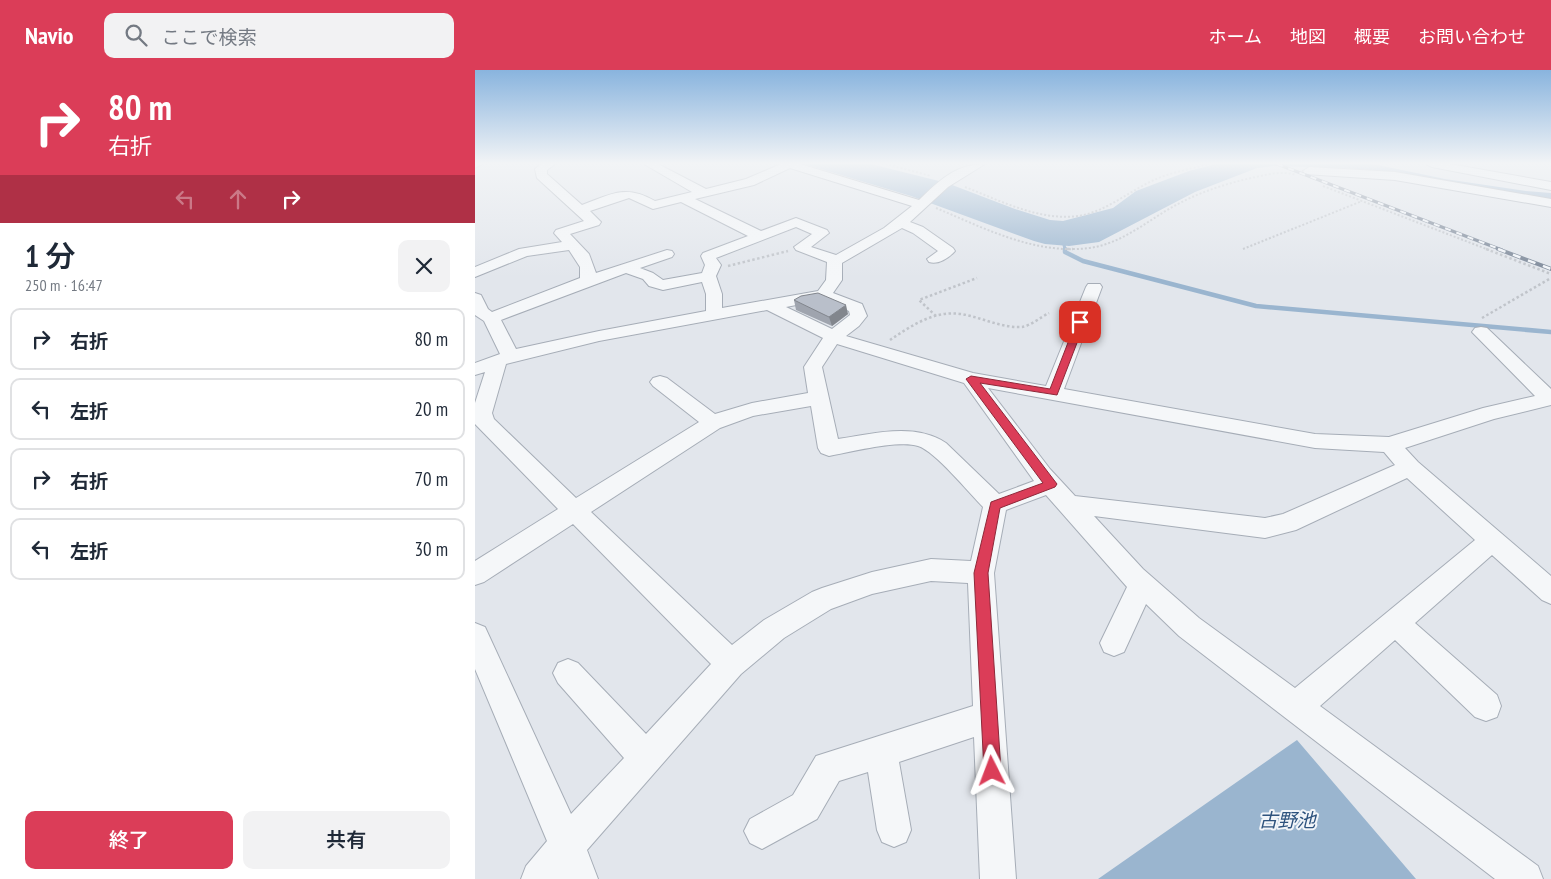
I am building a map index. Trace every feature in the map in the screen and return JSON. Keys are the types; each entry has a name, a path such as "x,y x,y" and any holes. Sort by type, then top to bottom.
{"street":[{"path":"571,202 594,222 561,233 588,262 589,273 587,280"},
{"path":"580,210 595,206 602,202"},
{"path":"646,202 653,206 669,202"},
{"path":"691,202 761,236"},
{"path":"915,202 922,204"},
{"path":"835,261 901,222 924,202"},
{"path":"1537,202 1551,212"},
{"path":"714,315 714,294 710,273 713,265 708,256 796,222 822,233 801,247 816,253 827,254 835,261"},
{"path":"901,222 918,230 947,251 934,259"},
{"path":"475,272 524,252 571,245"},
{"path":"491,318 587,280 667,254"},
{"path":"823,295 834,280 835,261"},
{"path":"626,268 648,276 655,283 663,285 710,273"},
{"path":"1053,393 1094,287"},
{"path":"475,369 504,358 599,336 823,295 856,308 859,316 853,324 833,337 823,348 813,367 829,448 900,439 921,439 936,446 995,505"},
{"path":"475,298 481,312 491,318 504,358 482,413 484,422 731,664"},
{"path":"767,304 833,337 873,351 971,379 1315,441 1390,445 1490,413 1551,399"},
{"path":"1481,332 1551,399"},
{"path":"971,379 1060,494 1142,584 1189,627 1525,879"},
{"path":"660,382 713,423"},
{"path":"475,574 713,423 727,416 754,408 819,398"},
{"path":"1390,445 1410,468 1551,592"},
{"path":"995,505 1060,494 1265,528 1287,523 1410,468"},
{"path":"995,505 981,573 999,879"},
{"path":"1296,707 1493,540"},
{"path":"539,879 567,845 731,664 774,629 831,597 872,583 931,570 981,573"},
{"path":"1114,643 1142,584"},
{"path":"1396,622 1487,706"},
{"path":"475,636 567,845 580,879"},
{"path":"568,673 646,758"},
{"path":"762,831 805,807 828,768 989,717"},
{"path":"881,751 894,830"}],"path":[{"path":"1005,202 1041,215 1077,216 1101,209 1112,202"},
{"path":"922,204 1034,244 1058,248 1082,248 1091,247 1129,234 1182,202"},
{"path":"1243,249 1361,202"},
{"path":"1365,202 1551,274"},
{"path":"710,273 801,247"},
{"path":"937,316 919,300 977,278"},
{"path":"1481,332 1474,323 1551,278"},
{"path":"873,351 916,322 937,316 960,314 991,322 1023,327 1049,313"}],"water":[{"path":"927,202 996,202 1050,220 1063,221 1113,208 1121,202 1176,202 1099,242 1069,246 1034,241"},
{"name":"古野池","path":"1297,740 1416,879 1098,879"}],"building":[{"path":"818,293 846,305 829,317 794,300 801,296"}],"waterway":[{"path":"1063,239 1065,250"},
{"path":"1065,250 1065,252 1083,261 1256,306 1551,332"}],"railway":[{"path":"1376,202 1502,250"},
{"path":"1498,249 1551,269"}],"route":[{"path":"992,771 981,573 995,505 1051,484 1042,475 971,379 1053,393 1080,322"}]}
